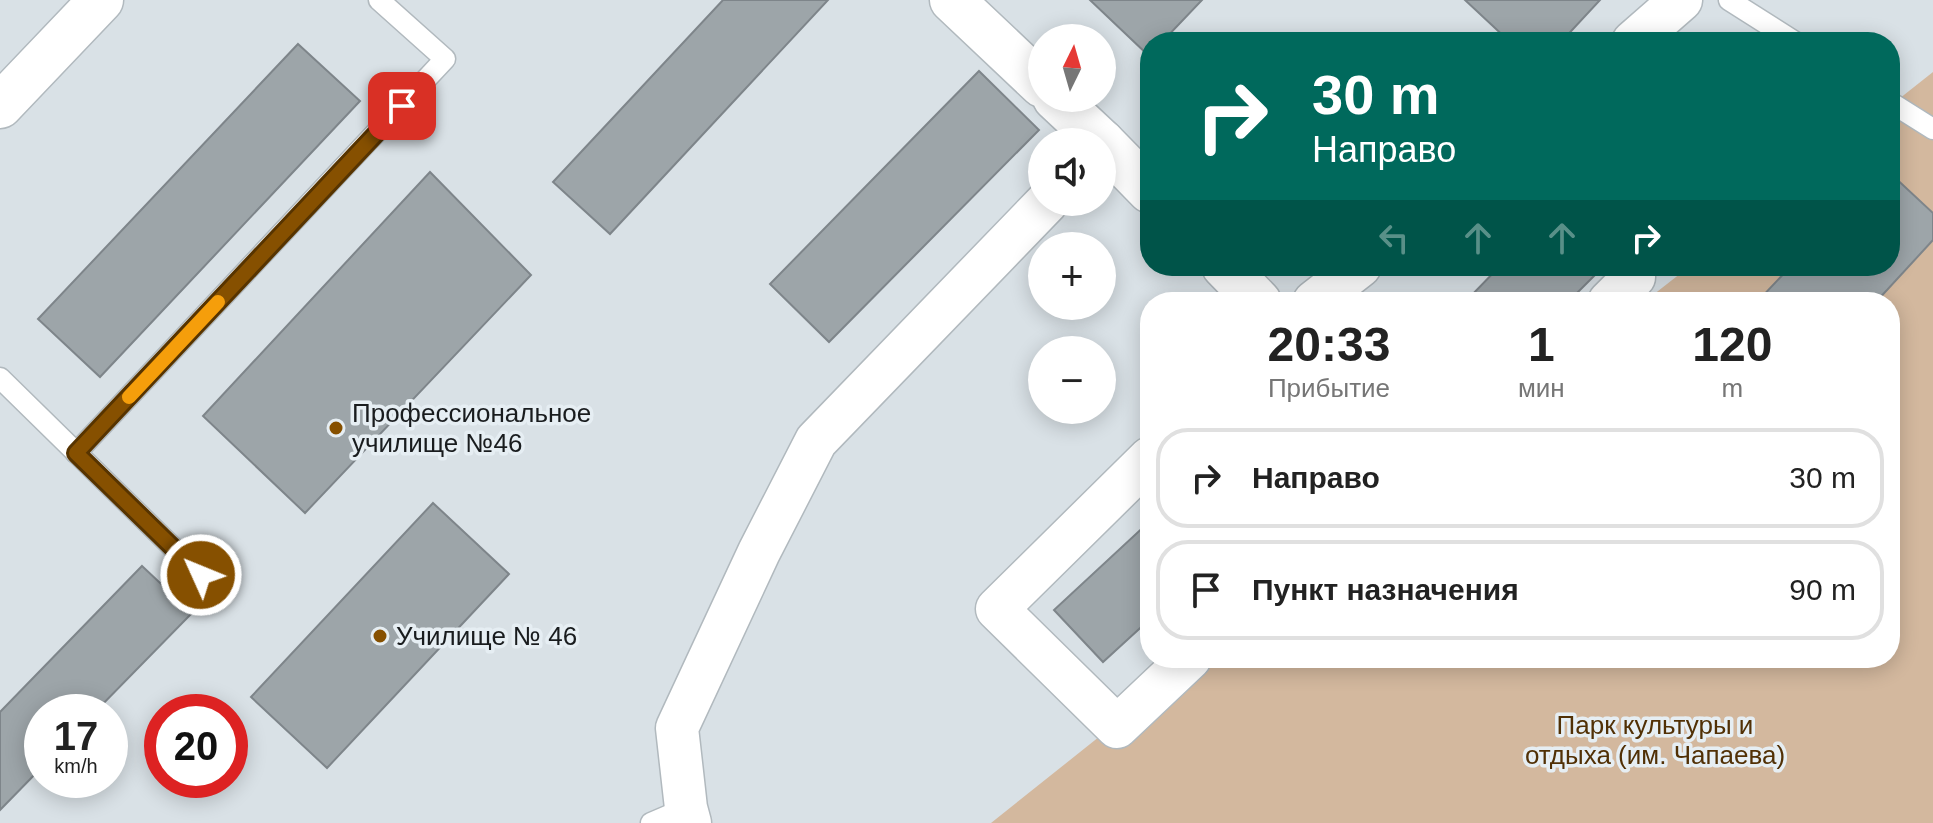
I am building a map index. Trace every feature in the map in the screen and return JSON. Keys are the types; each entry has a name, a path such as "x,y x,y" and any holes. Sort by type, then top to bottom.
{"street":[{"path":"0,106 101,0"},
{"path":"952,0 1028,72"},
{"path":"1644,32 1681,0"},
{"path":"1070,112 1086,128"},
{"path":"1116,157 1140,181"},
{"path":"676,818 677,728 759,552 816,441 1033,216"},
{"path":"1234,276 1249,292"},
{"path":"1327,292 1347,276"},
{"path":"1619,292 1634,276"},
{"path":"1140,468 997,609 1117,727 1179,668"}],"lane":[{"path":"76,453 445,59 379,0"},
{"path":"1729,0 1779,32"},
{"path":"1900,108 1933,129"},
{"path":"0,378 201,575"}],"green space":[{"name":"Парк культуры и отдыха (им. Чапаева)","path":"1933,72 1933,823 991,823 1185,668 1900,668 1900,292 1657,292 1677,276 1900,276 1900,98"}],"building":[{"path":"723,0 828,0 610,234 553,182"},
{"path":"1090,0 1202,0 1172,32 1140,32 1140,47"},
{"path":"1465,0 1600,0 1570,32 1499,32"},
{"path":"298,44 360,101 100,377 38,319"},
{"path":"979,71 1037,128 1028,128 1028,141 829,342 770,284"},
{"path":"430,172 531,275 305,513 203,416"},
{"path":"1900,182 1933,213 1933,240 1900,276"},
{"path":"1490,276 1594,276 1578,292 1475,292"},
{"path":"1782,276 1900,276 1885,292 1766,292"},
{"name":"Училище № 46","path":"433,503 509,574 327,768 251,697"},
{"path":"1140,530 1140,628 1103,662 1054,610"},
{"path":"142,566 192,613 113,694 24,694 24,785 0,810 0,712"}],"slow traffic":[{"path":"129,397 218,302"}],"place":[{"name":"Профессиональное училище №46","path":"336,428"},
{"name":"Училище № 46","path":"380,636"}],"route":[{"path":"201,575 76,453 402,106"}]}
